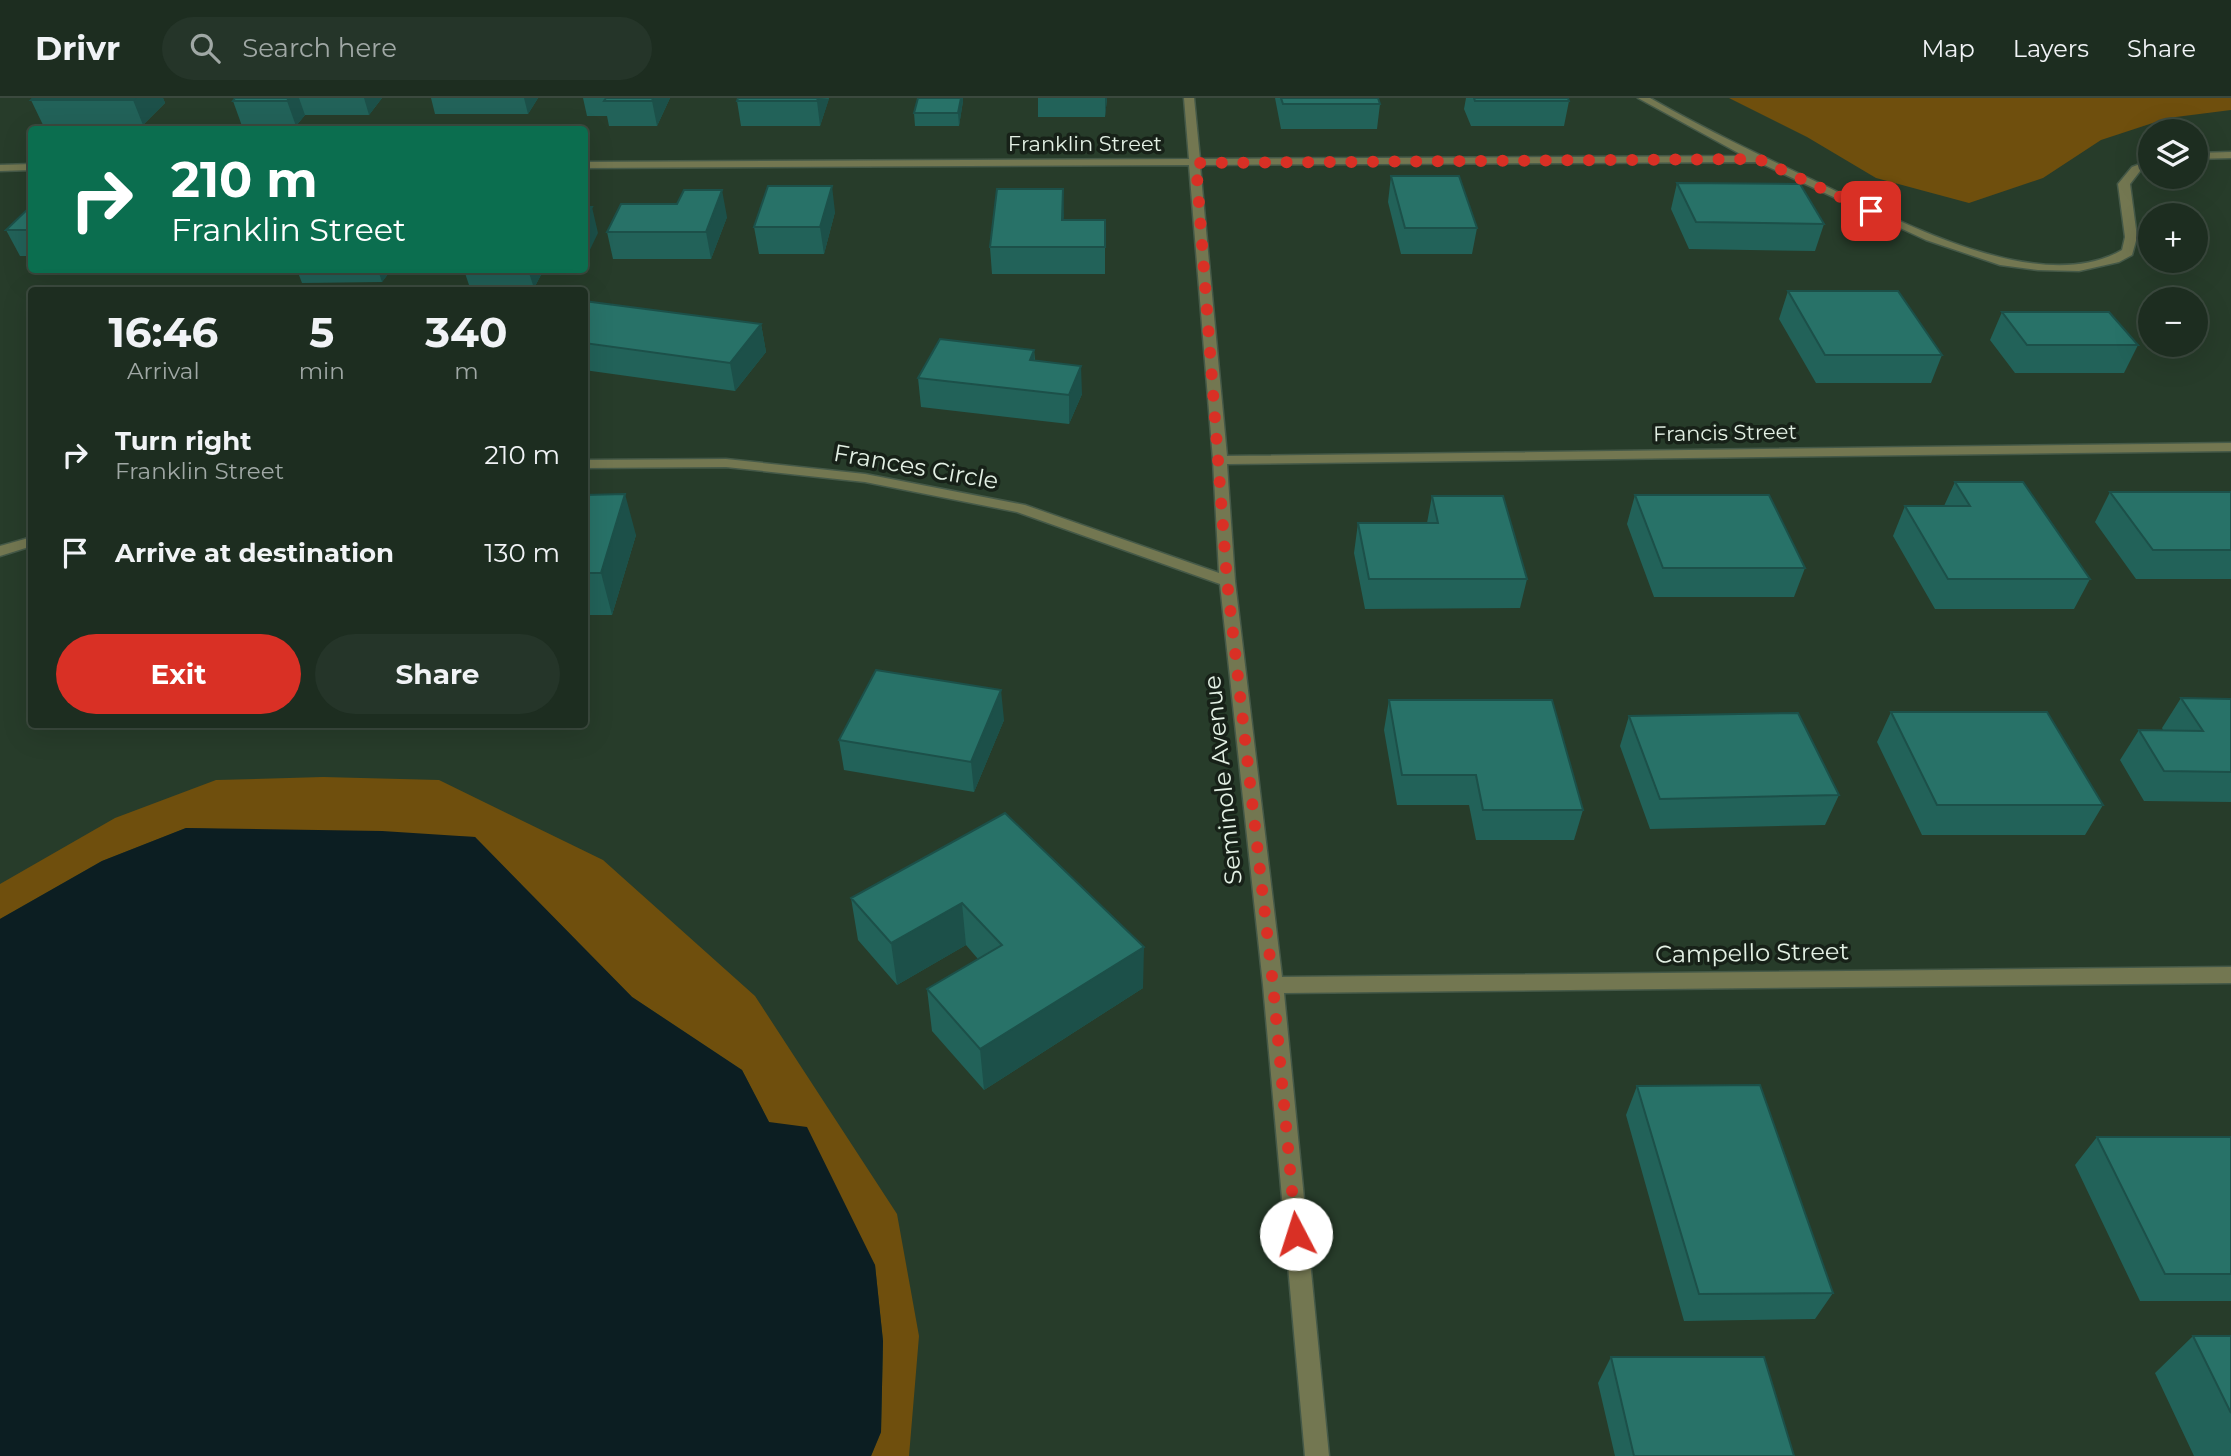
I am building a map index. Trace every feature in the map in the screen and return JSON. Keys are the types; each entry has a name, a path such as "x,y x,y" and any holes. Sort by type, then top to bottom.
{"street":[{"name":"Seminole Avenue","path":"1189,98 1220,460 1227,581 1273,985 1317,1456"},
{"path":"1643,98 1758,159"},
{"path":"2208,156 2231,155"},
{"name":"Franklin Street","path":"588,165 1758,159 1939,243 1987,258 2040,267 2115,262 2128,252 2131,237 2124,184 2138,168"},
{"path":"0,168 28,167"},
{"name":"Francis Street","path":"1220,460 2231,447"},
{"name":"Frances Circle","path":"588,464 726,463 865,478 1020,508 1227,581"},
{"path":"0,551 28,542"},
{"name":"Campello Street","path":"1273,985 2231,975"}],"shaded area":[{"path":"1729,98 2231,98 2231,110 2165,119 2138,119 2138,128 2101,140 2043,178 1969,203 1876,178 1807,137"},
{"path":"323,777 439,780 603,860 755,996 897,1214 919,1336 909,1456 871,1456 881,1432 883,1341 875,1265 769,1122 742,1070 632,997 475,837 186,828 102,861 0,919 0,884 115,818 216,780"},
{"path":"186,828 382,831 475,837 632,997 742,1070 769,1122 807,1127 875,1265 883,1341 881,1432 871,1456 0,1456 0,919 102,861"}],"building":[{"path":"33,98 135,98 31,100"},
{"path":"235,98 289,98 287,101 233,101"},
{"path":"606,98 653,98 652,101 604,101"},
{"path":"738,98 818,98 817,101 737,101"},
{"path":"918,98 961,98 958,113 914,113"},
{"path":"1281,98 1378,98 1380,104 1283,104"},
{"path":"1474,98 1568,98 1569,101 1475,101"},
{"path":"1391,176 1459,176 1477,228 1405,228"},
{"path":"1677,183 1800,184 1824,224 1696,222"},
{"path":"768,186 832,186 820,227 754,227"},
{"path":"997,189 1063,189 1062,220 1105,220 1105,247 990,247"},
{"path":"684,190 722,190 706,232 607,232 621,204 677,204"},
{"path":"28,209 28,230 6,230"},
{"path":"1788,291 1898,291 1942,355 1825,355"},
{"path":"588,302 761,324 730,363 588,344"},
{"path":"2002,312 2109,312 2138,345 2027,345"},
{"path":"940,339 1034,350 1030,360 1081,366 1069,395 918,378"},
{"path":"1955,482 2023,482 2090,579 1948,579 1905,506 1970,506"},
{"path":"2110,492 2231,492 2231,550 2153,550"},
{"path":"625,494 601,573 588,573 588,495"},
{"path":"1635,495 1769,495 1805,568 1663,568"},
{"path":"1432,496 1503,496 1527,579 1369,579 1358,523 1438,523"},
{"path":"876,670 1001,690 971,762 839,740"},
{"path":"2181,698 2231,699 2231,772 2164,771 2139,730 2203,731"},
{"path":"1389,700 1552,700 1583,810 1483,810 1476,775 1402,775"},
{"path":"1891,712 2047,712 2103,805 1937,805"},
{"path":"1798,713 1839,795 1660,799 1629,716"},
{"path":"1005,813 1144,947 980,1049 927,989 1002,945 962,903 891,943 851,898"},
{"path":"1760,1085 1833,1293 1699,1294 1637,1086"},
{"path":"2097,1137 2231,1137 2231,1274 2165,1274"},
{"path":"2193,1336 2231,1336 2231,1413"},
{"path":"1611,1357 1764,1357 1794,1456 1634,1456"}],"route":[{"path":"1296,1234 1273,985 1227,581 1196,163 1758,159 1871,211"}]}
